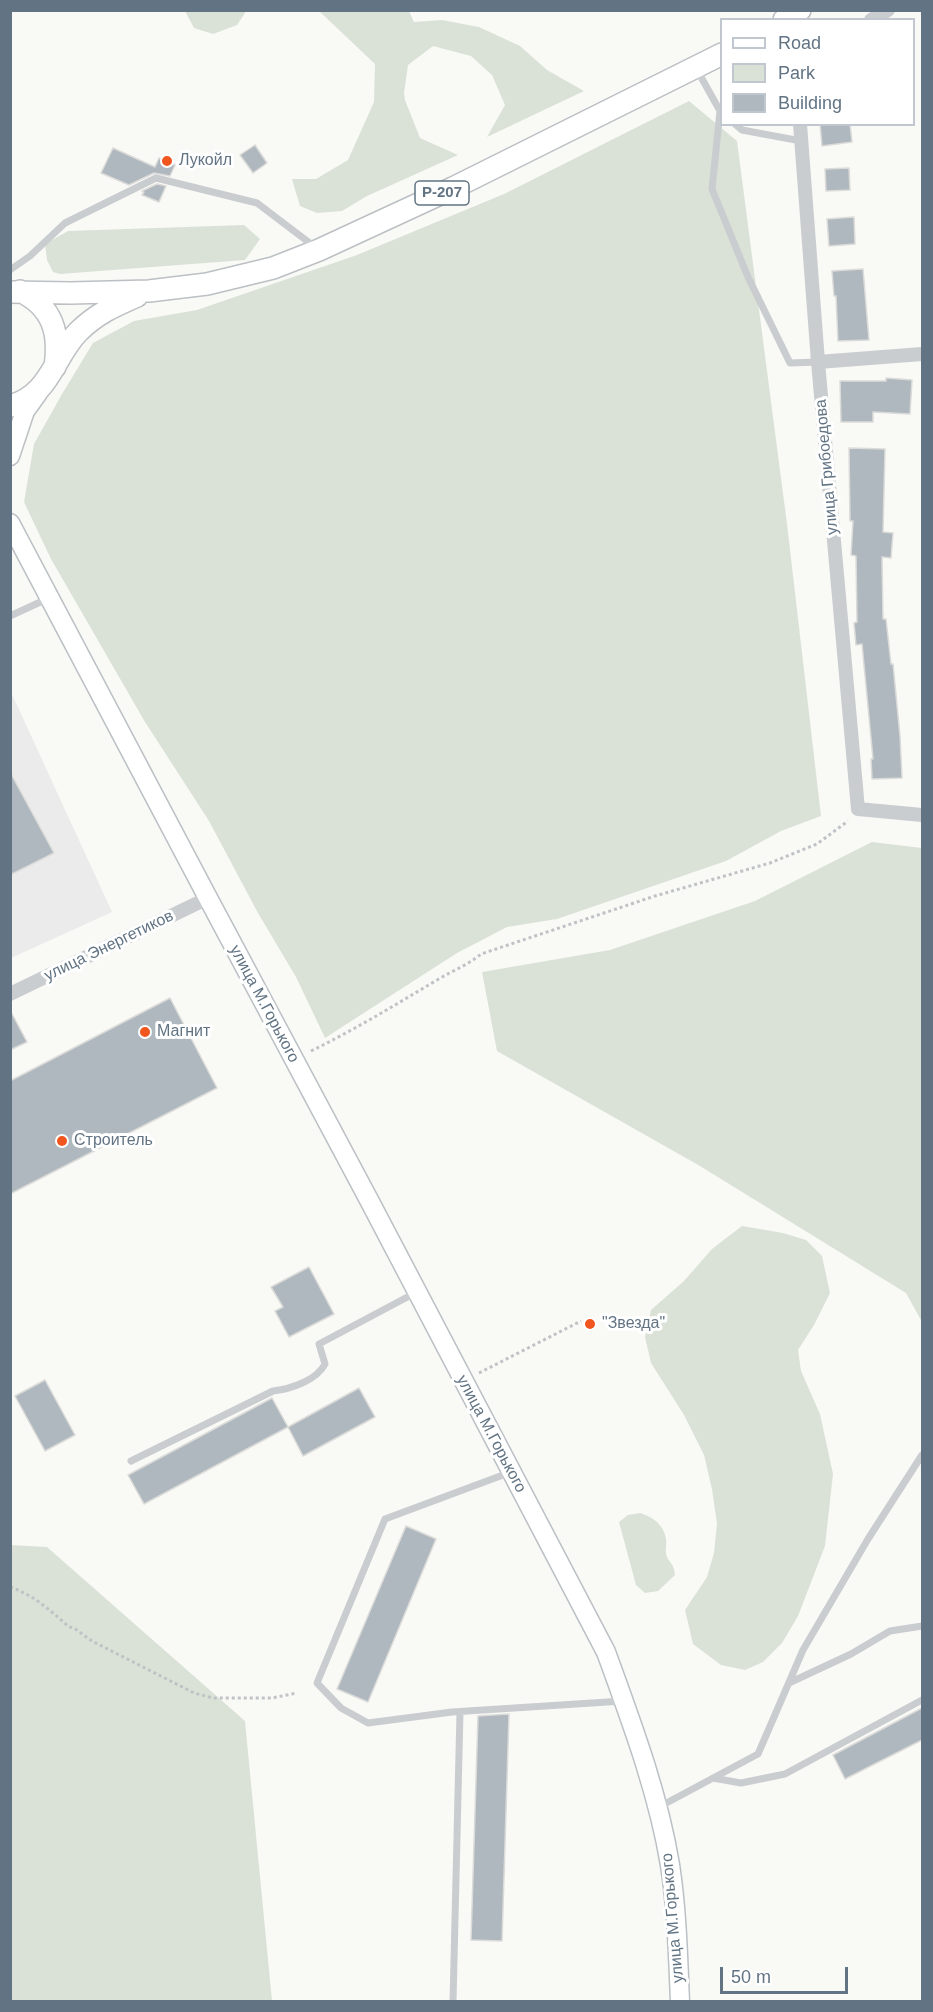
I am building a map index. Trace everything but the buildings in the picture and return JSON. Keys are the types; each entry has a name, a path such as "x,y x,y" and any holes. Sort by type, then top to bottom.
{"main road":[{"path":"787,18 800,10"},
{"name":"Р-207","path":"14,290 71,293 149,291 207,284 273,268 319,250 453,188 720,55"},
{"path":"10,456 24,411 49,376 57,348 51,317 40,304 14,290"},
{"name":"Р-207","path":"10,406 26,400 49,376 76,333 104,310 149,291"},
{"name":"улица М.Горького","path":"10,523 606,1652 657,1808 670,1865 678,1941 680,2001"}],"street":[{"path":"874,18 888,10"},
{"name":"улица Грибоедова","path":"801,126 818,362 858,809"},
{"path":"818,362 922,354"},
{"path":"858,809 922,815"},
{"name":"улица Энергетиков","path":"10,994 208,898"}],"lane":[{"path":"696,68 720,110"},
{"path":"720,121 712,189 748,277 790,363 818,362"},
{"path":"737,126 742,130 801,141"},
{"path":"10,270 30,256 65,223 156,178 257,202 319,250"},
{"path":"10,616 50,597"},
{"path":"131,1461 273,1391 287,1389 321,1372 325,1364 319,1344 417,1292"},
{"path":"657,1808 758,1754 803,1650 868,1539 922,1455"},
{"path":"512,1472 385,1519 317,1683 341,1708 368,1723 460,1712 623,1701"},
{"path":"789,1683 851,1654 890,1631 922,1626"},
{"path":"713,1778 741,1783 785,1774 922,1700"},
{"path":"453,2001 460,1712"}],"path":[{"path":"311,1051 370,1021 446,975 471,963 481,954 701,881 770,863 826,839 848,821 858,809"},
{"path":"464,1381 581,1321"},
{"path":"10,1587 25,1592 69,1627 92,1641 194,1693 213,1698 272,1698 297,1693"}],"shaded area":[{"path":"10,690 112,912 11,958 10,958"}],"green space":[{"path":"185,11 245,11 237,25 213,34 194,28"},
{"path":"319,11 409,11 414,22 442,20 479,27 520,46 547,70 584,91 487,137 505,105 492,75 471,56 433,46 408,65 405,100 420,138 458,155 367,196 342,211 317,213 300,206 292,179 316,179 348,160 374,102 375,64"},
{"path":"689,101 737,141 787,524 821,816 781,831 726,861 557,919 507,927 457,953 325,1038 296,977 258,913 209,821 145,722 51,559 24,502 34,444 93,343 134,321 197,310 357,255 504,194"},
{"path":"244,225 260,239 245,260 60,274 53,272 47,260 45,244 68,231"},
{"path":"872,842 922,848 922,1322 906,1293 700,1166 497,1051 482,972 610,950 755,901"},
{"path":"742,1226 783,1233 806,1240 822,1256 830,1293 798,1350 801,1371 820,1414 833,1474 825,1546 798,1616 782,1643 763,1662 745,1670 721,1665 693,1644 685,1610 707,1577 714,1553 717,1524 712,1489 704,1455 684,1415 651,1363 645,1337 651,1310 684,1281 712,1249"},
{"path":"640,1513 653,1519 663,1530 666,1554 674,1568 675,1575 658,1591 645,1593 636,1585 619,1522 628,1515"},
{"path":"10,1545 47,1547 245,1721 272,2001 11,2001"}],"place":[{"name":"Лукойл","path":"167,161"},
{"name":"Магнит","path":"145,1032"},
{"name":"Строитель","path":"62,1141"},
{"name":"\"Звезда\"","path":"590,1324"}]}
